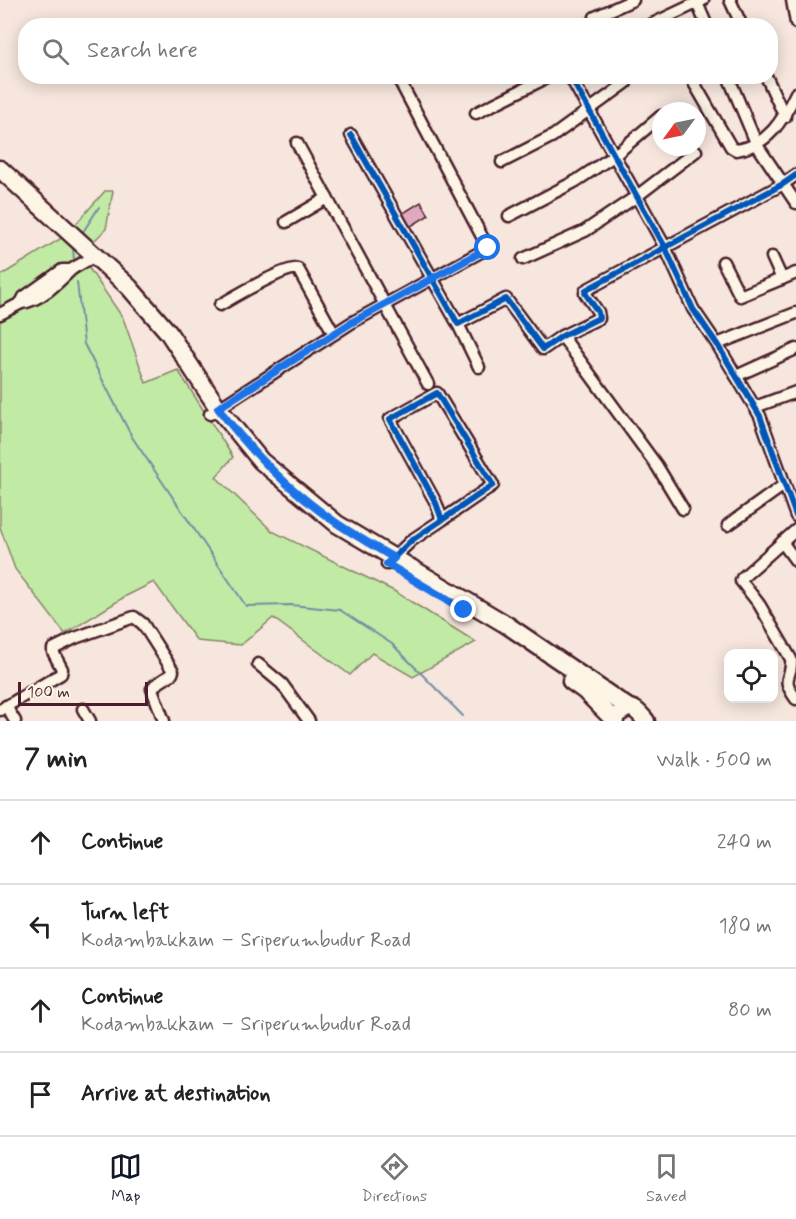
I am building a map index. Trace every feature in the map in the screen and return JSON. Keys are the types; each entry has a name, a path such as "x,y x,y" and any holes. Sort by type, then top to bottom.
{"main road":[{"path":"0,169 88,257 129,287 168,332 214,411 261,461 337,524 525,648 585,692 616,721 622,711 629,708"},
{"path":"0,180 60,229"},
{"path":"391,561 507,625 629,708 638,710 644,721"}],"street":[{"path":"595,18 633,0"},
{"path":"730,0 738,18"},
{"path":"792,0 796,23"},
{"path":"667,18 700,2 705,18"},
{"path":"214,411 334,334 488,248 401,84"},
{"path":"476,112 533,84"},
{"path":"574,84 665,247 693,309 760,416 784,485 794,502 796,516"},
{"path":"502,162 553,136 625,84"},
{"path":"695,84 731,147 738,150 757,145 785,117 796,93"},
{"path":"731,84 757,145 796,203"},
{"path":"770,84 785,117"},
{"path":"509,216 576,181 615,155 652,124"},
{"path":"351,135 458,324 478,367"},
{"path":"297,143 428,384"},
{"path":"523,259 585,231 691,156"},
{"path":"458,324 506,299 514,307 539,347 543,349 600,316 585,293 586,290 796,175"},
{"path":"286,222 327,198"},
{"path":"0,314 21,303 28,302 50,284 67,276 88,257"},
{"path":"772,257 782,279"},
{"path":"723,262 740,296 796,273"},
{"path":"220,304 281,273 293,268 298,269 334,334"},
{"path":"717,344 796,313"},
{"path":"562,336 657,466 683,509"},
{"path":"736,376 796,349"},
{"path":"755,407 796,392"},
{"path":"391,561 412,540 442,520 493,485 437,393 390,419 436,503 442,520"},
{"path":"728,525 784,485"},
{"path":"796,530 741,581 759,604 791,659 787,686 796,699"},
{"path":"783,542 796,561"},
{"path":"15,721 3,708 61,674 62,669 53,652 54,649 75,638 134,617 142,624 172,671 172,674 152,689 164,721"},
{"path":"258,664 282,684 309,721"},
{"path":"83,709 90,721"}],"green space":[{"path":"105,191 113,191 106,229 80,255 123,318 146,383 178,370 233,457 216,477 272,531 394,591 476,642 413,677 372,653 350,675 273,618 241,645 197,641 154,582 126,596 65,634 15,569 0,527 0,276 65,236"}],"building":[{"path":"421,202 429,215 408,228 400,215"}],"waterway":[{"path":"81,235 99,207"},
{"path":"73,247 74,262"},
{"path":"77,282 84,344 132,437 246,606 291,605 340,610 392,644 463,716"}],"cycle path":[{"path":"574,84 665,247 693,309 760,416 796,516"},
{"path":"351,135 458,324 506,299 543,349 562,336 599,318 598,312 585,293 586,290 796,175"},
{"path":"387,564 412,540 442,520 436,503 390,419 437,393 493,485 442,520"}],"route":[{"path":"464,610 387,564 394,558 337,524 261,461 218,408 351,323 488,248"}]}
